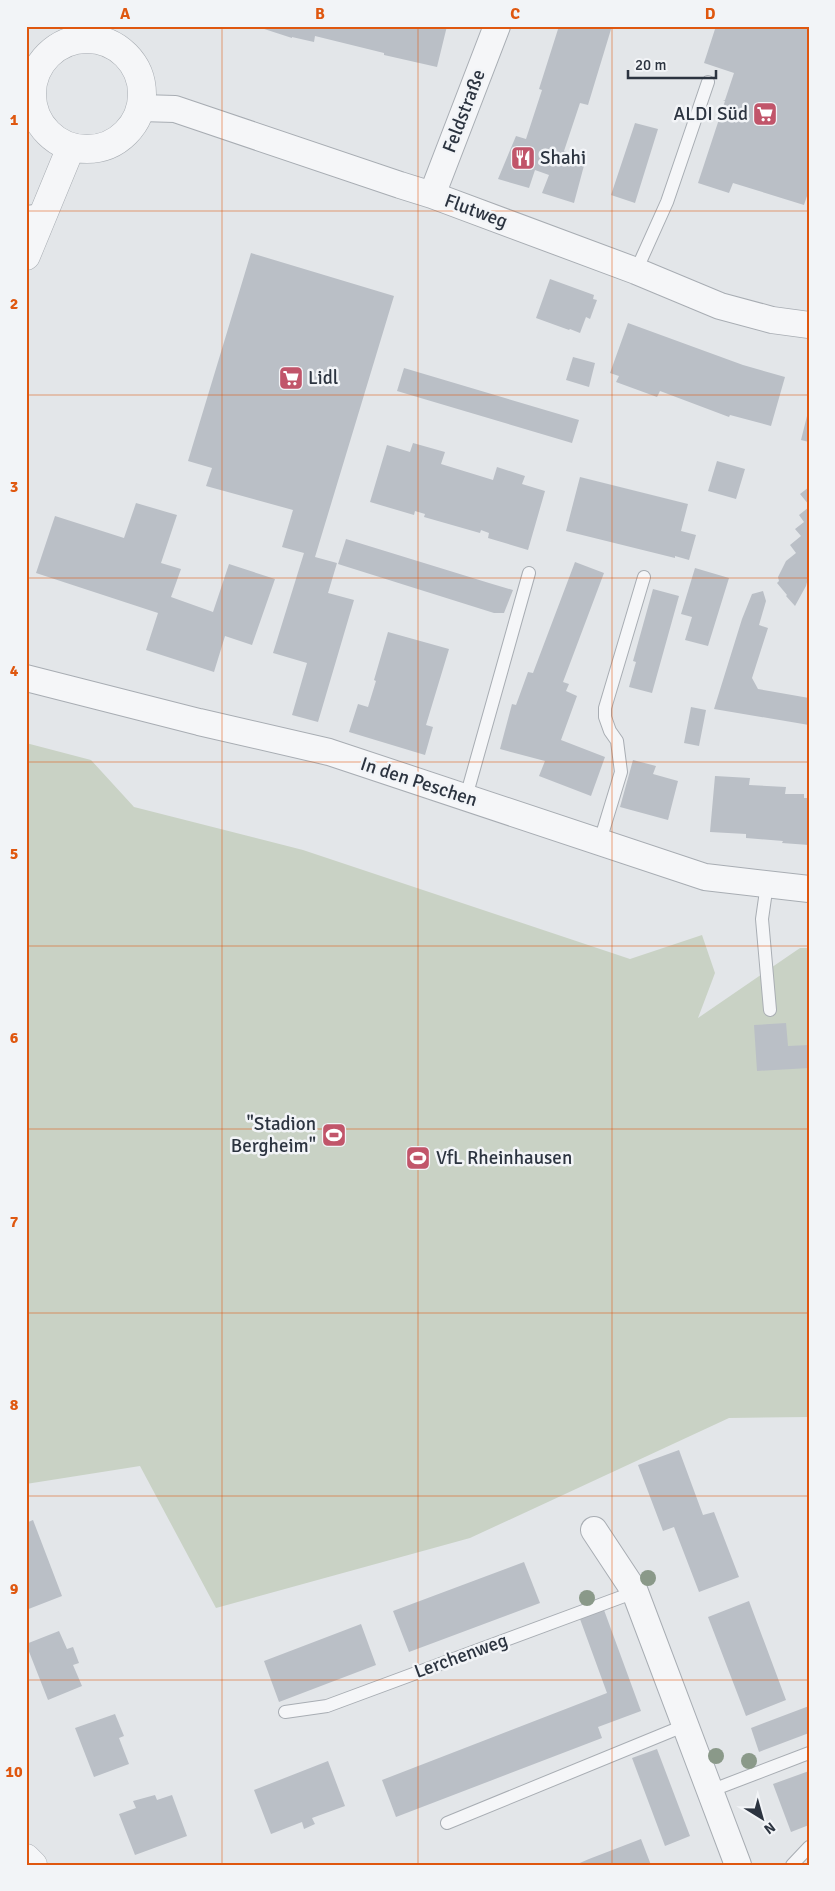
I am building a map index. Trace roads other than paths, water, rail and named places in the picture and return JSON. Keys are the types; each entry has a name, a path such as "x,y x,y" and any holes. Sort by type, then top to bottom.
{"street":[{"name":"Feldstraße","path":"432,195 497,26"},
{"path":"111,34 140,76 142,92 140,108 134,122 125,134 113,142 100,147 86,149 71,147 47,133 38,121 32,102 29,82 40,64 53,50 70,40 111,34"},
{"name":"Flutweg","path":"140,108 175,109 400,186 432,195 636,271 720,306 772,320 809,326"},
{"path":"26,256 35,211 71,147"},
{"name":"In den Peschen","path":"26,678 199,722 329,752 705,877 809,889"},
{"path":"594,1530 635,1592 738,1865"},
{"path":"26,1858 33,1865"}],"lane":[{"path":"636,271 666,202 708,82"},
{"path":"466,797 529,573"},
{"path":"600,841 621,772 617,741 605,717 605,708 644,577"},
{"path":"767,884 762,919 770,1010"},
{"name":"Lerchenweg","path":"285,1712 327,1706 635,1592"},
{"path":"447,1822 686,1725"},
{"path":"710,1791 809,1753"},
{"path":"792,1865 809,1847"}],"place":[{"name":"ALDI Süd","path":"765,114"},
{"name":"Shahi","path":"523,158"},
{"name":"Lidl","path":"291,378"},
{"name":"\"Stadion Bergheim\"","path":"334,1135"},
{"name":"VfL Rheinhausen","path":"418,1158"}]}
